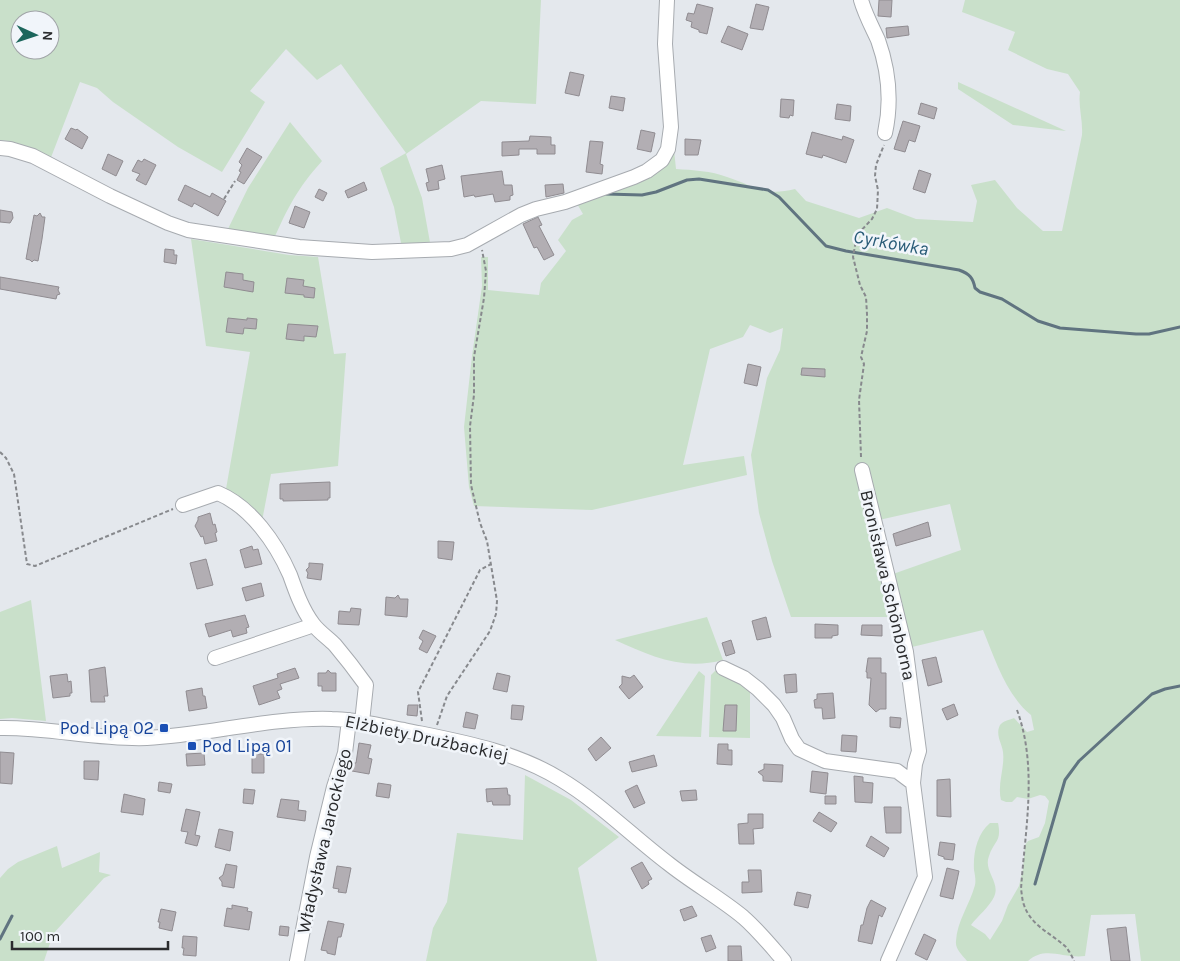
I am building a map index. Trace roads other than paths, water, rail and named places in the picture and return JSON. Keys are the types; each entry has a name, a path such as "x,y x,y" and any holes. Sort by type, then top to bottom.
{"street":[{"path":"0,148 33,156 110,196 168,223 188,230 296,247 372,252 451,249 467,245 536,209 565,202 634,177 647,171 662,160 668,149 671,128 665,44 667,0"},
{"path":"861,0 882,55 890,91 889,114 885,133"},
{"name":"Bronisława Schönborna","path":"862,470 906,652 919,751 915,764 913,783 925,877 888,961"},
{"name":"Władysława Jarockiego","path":"183,505 218,493 232,499 256,521 276,548 299,600 313,624 353,665 366,685 334,787 317,857 297,961"},
{"path":"215,658 313,624"},
{"path":"722,668 744,678 774,705 799,749 824,761 897,771 913,783"},
{"name":"Elżbiety Drużbackiej","path":"0,728 107,737 147,738 300,720 333,719 355,721 424,734 506,754 559,778 598,804 668,863 742,916 784,961"}],"waterway":[{"name":"Cyrkówka","path":"606,194 642,195 656,192 687,180 699,179 768,190 779,197 826,246 959,270 970,277 975,288 980,292 1002,299 1038,321 1060,328 1136,334 1149,334 1180,327"},
{"path":"1035,884 1065,780 1079,761 1152,694 1180,686"},
{"path":"0,939 12,916"}],"place":[{"name":"Pod Lipą 02","path":"164,728"},
{"name":"Pod Lipą 01","path":"192,746"}]}
